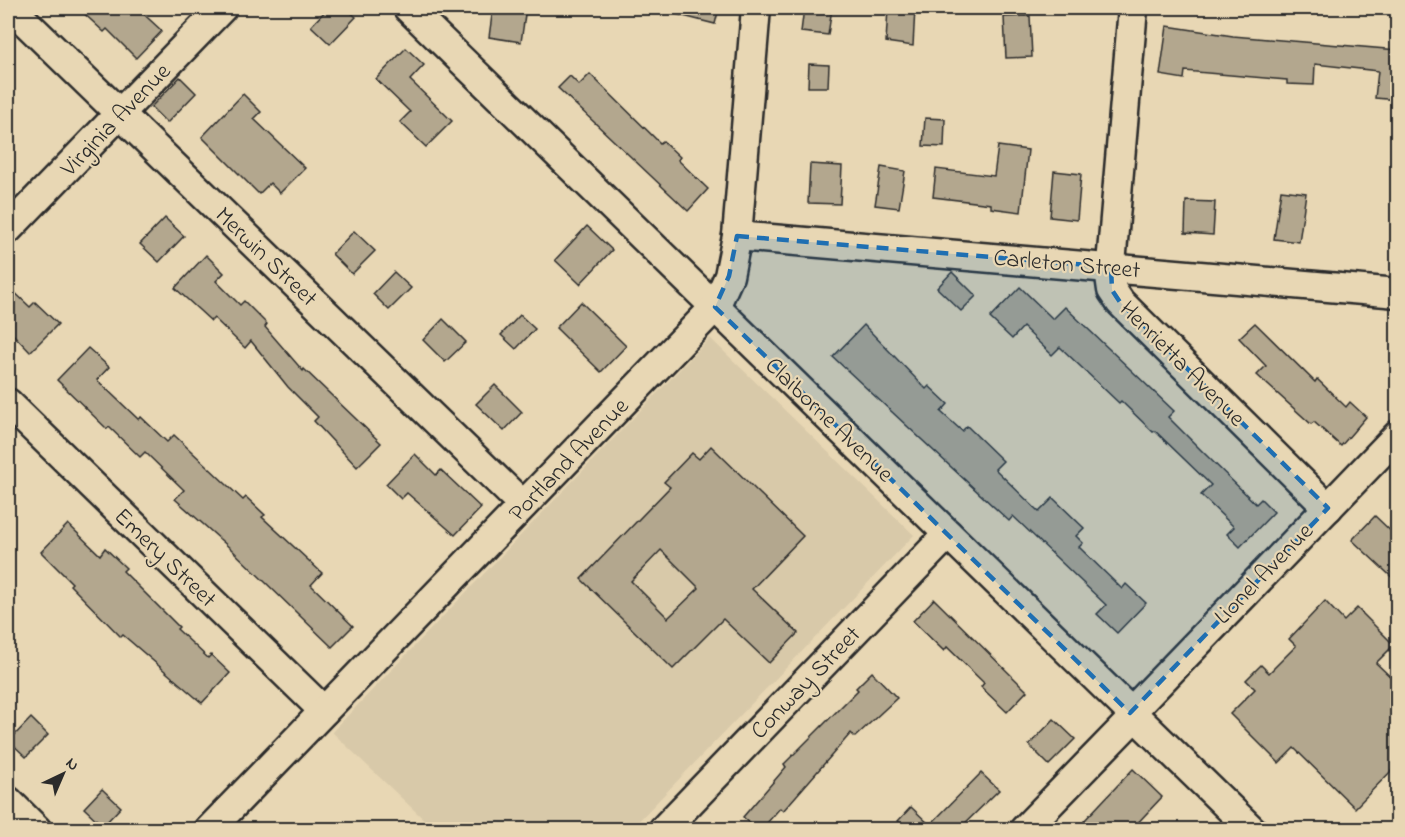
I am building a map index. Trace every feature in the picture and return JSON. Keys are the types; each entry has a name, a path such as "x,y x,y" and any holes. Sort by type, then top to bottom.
{"street":[{"name":"Merwin Street","path":"11,8 523,505"},
{"name":"Virginia Avenue","path":"8,230 222,8"},
{"name":"Claiborne Avenue","path":"408,8 1252,830"},
{"name":"Portland Avenue","path":"209,830 715,307 729,276 737,236 756,8"},
{"name":"Henrietta Avenue","path":"1133,8 1111,267 1112,290 1120,302 1328,508"},
{"name":"Carleton Street","path":"737,236 1398,292"},
{"name":"Emery Street","path":"8,403 324,711"},
{"name":"Lionel Avenue","path":"1024,830 1398,435"},
{"name":"Conway Street","path":"663,830 948,534"},
{"path":"8,801 37,830"}],"highlighted area":[{"path":"737,236 1111,267 1112,290 1120,302 1328,508 1130,713 715,307 729,276"}],"shaded area":[{"path":"710,338 914,535 631,829 434,829 332,732"}],"building":[{"path":"78,8 137,8 162,31 136,58 107,29 104,32"},
{"path":"328,8 346,8 356,17 330,44 311,26"},
{"path":"493,8 526,8 521,42 489,37"},
{"path":"672,8 719,8 715,24 671,13"},
{"path":"804,8 832,8 828,35 801,32"},
{"path":"888,8 915,8 913,46 886,42"},
{"path":"1030,16 1032,57 1006,58 1004,17"},
{"path":"1167,26 1233,36 1398,50 1398,100 1375,98 1378,71 1315,64 1314,85 1287,84 1287,80 1185,71 1184,79 1160,75"},
{"path":"406,48 424,65 410,80 452,121 426,147 400,122 410,112 376,79"},
{"path":"809,64 829,65 828,87 808,87"},
{"path":"590,74 660,143 663,141 680,157 678,160 708,189 688,211 558,88 570,76 579,85"},
{"path":"180,77 196,93 167,123 151,107"},
{"path":"243,94 261,112 254,119 305,168 280,193 270,183 259,194 202,137"},
{"path":"925,118 945,119 944,147 923,146"},
{"path":"998,146 1028,150 1021,212 991,208 991,204 933,197 936,169 994,176"},
{"path":"810,164 842,166 840,204 808,203"},
{"path":"881,167 905,171 899,208 875,205"},
{"path":"1054,171 1081,174 1077,220 1050,217"},
{"path":"1281,190 1306,193 1299,242 1274,239"},
{"path":"1186,201 1215,202 1213,235 1185,233"},
{"path":"165,218 184,236 159,262 140,244"},
{"path":"587,226 612,250 580,284 555,260"},
{"path":"354,231 375,251 352,274 332,254"},
{"path":"206,255 224,273 216,281 240,305 244,301 267,324 265,327 303,371 304,369 381,443 357,467 314,421 318,417 288,387 251,341 245,348 214,318 211,321 175,288"},
{"path":"394,272 411,288 389,310 373,294"},
{"path":"952,272 976,296 961,311 937,288"},
{"path":"8,286 30,307 35,302 58,324 30,352 8,329"},
{"path":"1020,287 1053,319 1065,307 1174,411 1168,417 1205,454 1256,504 1261,499 1274,512 1240,547 1227,534 1234,527 1201,495 1211,485 1155,431 1153,432 1121,401 1119,403 1060,347 1052,355 1023,327 1012,339 990,318"},
{"path":"581,302 626,346 601,372 556,328"},
{"path":"520,315 535,329 516,349 501,335"},
{"path":"443,319 466,342 445,362 423,340"},
{"path":"1255,323 1315,382 1317,379 1346,407 1350,402 1366,417 1341,446 1314,422 1311,424 1257,375 1266,366 1239,338"},
{"path":"864,325 926,389 929,386 948,404 941,412 962,431 967,426 1003,461 995,469 1039,512 1053,498 1084,528 1076,536 1083,543 1079,547 1122,589 1126,584 1146,603 1117,633 1097,614 1106,605 1013,516 1009,521 833,357"},
{"path":"88,348 109,367 97,380 138,419 141,417 167,442 174,435 243,500 246,497 265,515 262,517 322,573 311,585 353,626 332,647 231,549 175,499 184,490 145,452 140,457 109,427 107,429 57,380"},
{"path":"495,385 522,412 504,431 476,404"},
{"path":"711,446 803,536 752,589 798,633 769,663 723,619 673,669 581,579 670,487 664,482 692,453 699,459","holes":["661,550 699,588 668,618 631,581"]},
{"path":"415,454 436,475 441,470 481,508 455,535 407,493 401,499 386,484"},
{"path":"1375,516 1398,538 1398,583 1352,540"},
{"path":"68,524 100,555 105,548 126,568 123,571 179,627 177,629 208,658 211,655 230,673 202,703 123,635 121,637 41,552"},
{"path":"934,599 1027,691 1007,712 981,687 984,683 947,647 944,651 913,621"},
{"path":"1325,601 1344,621 1357,608 1394,645 1376,663 1398,684 1398,764 1355,808 1294,748 1279,763 1230,714 1255,689 1246,680 1261,665 1269,673 1296,646 1289,639"},
{"path":"872,672 897,698 855,737 851,733 783,811 780,808 761,830 758,830 743,817 786,767 784,764 858,690 856,688"},
{"path":"31,718 48,735 26,757 9,741"},
{"path":"1054,719 1075,739 1049,765 1029,745"},
{"path":"1133,769 1162,797 1131,830 1093,830 1084,821"},
{"path":"981,773 999,790 958,830 907,830 898,821 911,807 930,825"},
{"path":"102,789 121,807 103,826 84,808"}]}
